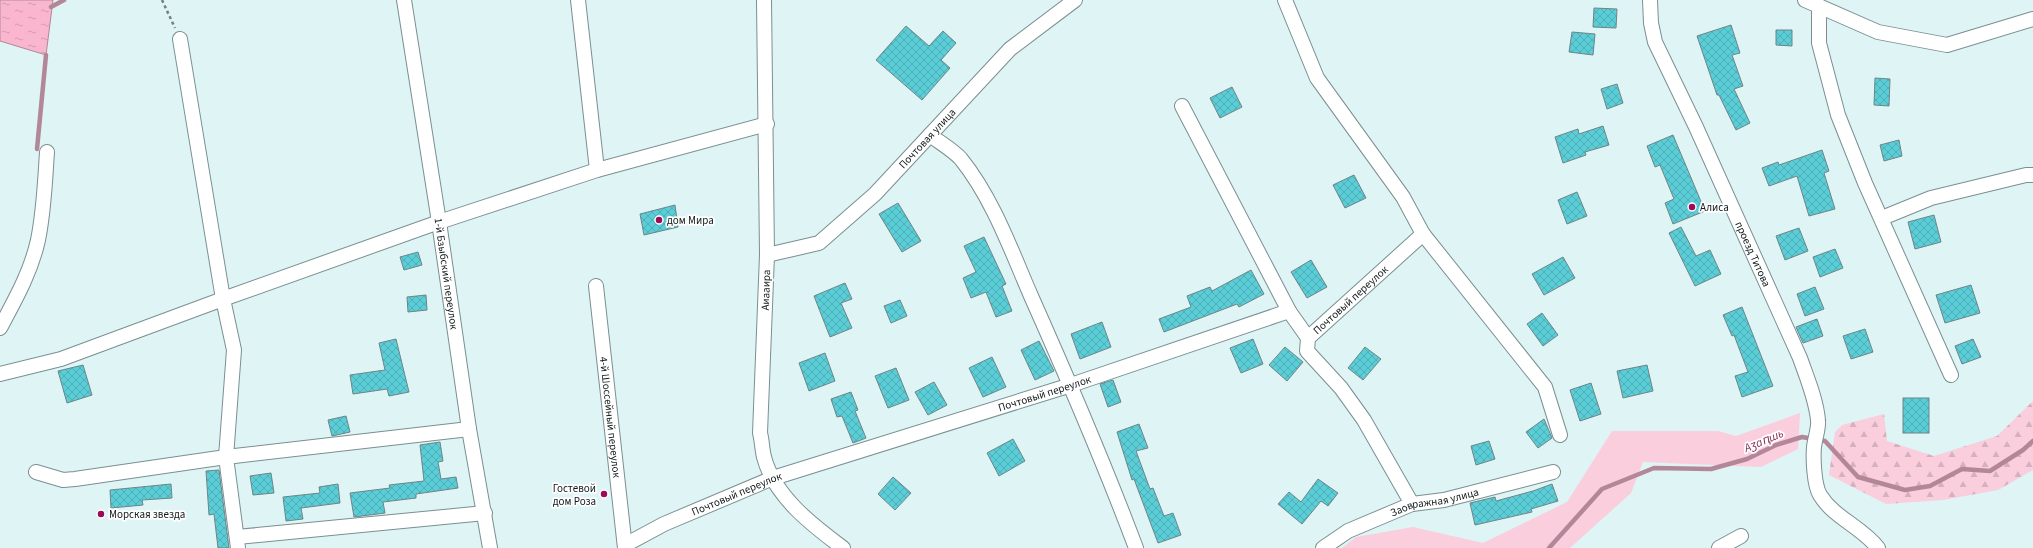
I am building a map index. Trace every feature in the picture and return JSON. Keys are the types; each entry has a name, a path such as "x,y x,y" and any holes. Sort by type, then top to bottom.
{"street":[{"name":"1-й Бзыбский переулок","path":"404,0 439,222 469,429 490,548"},
{"path":"578,0 597,170"},
{"name":"Аиааира","path":"764,0 768,255 760,432 764,457 773,478 794,507 843,548"},
{"name":"Почтовая улица","path":"768,255 819,244 875,194 1010,50 1074,0"},
{"path":"1285,0 1317,78 1403,197 1423,234 1545,386 1560,435"},
{"name":"проезд Титова","path":"1650,0 1651,23 1655,42 1696,127 1800,358 1813,394 1818,421 1814,448 1815,475 1819,493 1828,506 1867,535 1878,548"},
{"path":"1805,0 1878,32 1947,45 2033,19"},
{"path":"1819,6 1818,43 1838,115 1865,183 1882,218 1951,375"},
{"path":"180,39 223,299 234,350 226,457 238,543 485,513"},
{"path":"1182,106 1289,311"},
{"path":"0,374 61,358 439,222 597,170 766,124"},
{"path":"930,135 960,158 978,183 1000,224 1071,385 1109,476 1136,548"},
{"path":"0,328 25,280 38,241 43,206 47,152"},
{"path":"1882,218 1931,198 2026,175 2033,175"},
{"name":"Почтовый переулок","path":"625,546 664,524 773,478 1071,385 1289,311 1308,338 1423,234"},
{"name":"4-й Шоссейный переулок","path":"596,286 608,410 625,546"},
{"path":"1308,338 1307,351 1341,388 1364,420 1412,504"},
{"path":"36,472 63,480 69,480 226,457 469,429"},
{"name":"Заовражная улица","path":"1332,546 1348,532 1412,504 1444,500 1553,472"},
{"path":"1719,548 1741,536"}],"path":[{"path":"162,0 180,39"}],"green space":[{"path":"2033,401 2033,470 1998,490 1943,500 1886,504 1829,475 1835,432 1842,425 1884,414 1887,441 1934,456 1997,436"},
{"path":"1800,413 1798,449 1761,467 1643,462 1631,493 1570,548 1342,548 1356,537 1413,527 1483,543 1567,502 1612,431 1718,431 1736,436"}],"water":[{"path":"0,0 53,0 46,55 0,41"}],"building":[{"path":"1594,8 1617,9 1616,28 1593,27"},
{"path":"1731,25 1740,53 1732,55 1743,86 1734,89 1750,123 1736,130 1719,95 1717,95 1697,36"},
{"path":"906,26 929,46 943,31 956,43 941,60 950,68 922,100 876,60"},
{"path":"1776,30 1792,30 1792,46 1776,45"},
{"path":"1572,32 1595,34 1593,55 1569,52"},
{"path":"1875,78 1890,79 1889,106 1874,105"},
{"path":"1617,84 1623,103 1607,109 1601,89"},
{"path":"1232,87 1242,107 1220,118 1210,98"},
{"path":"1603,126 1609,145 1585,152 1586,155 1563,163 1555,137 1578,129 1579,134"},
{"path":"1673,135 1705,211 1673,224 1665,203 1674,199 1660,165 1655,167 1647,146"},
{"path":"1899,140 1902,156 1884,161 1880,145"},
{"path":"1822,150 1829,171 1824,173 1835,209 1809,216 1797,176 1769,186 1762,168 1778,162 1779,165"},
{"path":"1354,175 1366,198 1345,208 1333,185"},
{"path":"1577,192 1587,216 1567,224 1558,200"},
{"path":"898,203 921,241 902,252 879,214"},
{"name":"дом Мира","path":"675,205 678,227 644,235 640,214"},
{"path":"1934,215 1941,242 1915,249 1908,222"},
{"path":"1681,227 1696,256 1710,250 1721,274 1695,286 1669,233"},
{"path":"1799,228 1808,251 1785,260 1776,236"},
{"path":"984,237 1006,284 1002,286 1012,311 996,317 986,292 971,298 963,278 976,272 964,246"},
{"path":"1835,249 1843,268 1820,277 1813,257"},
{"path":"418,252 422,265 404,270 400,257"},
{"path":"1563,257 1575,278 1544,295 1532,274"},
{"path":"1311,260 1327,287 1307,298 1291,272"},
{"path":"1251,270 1264,294 1239,307 1237,304 1164,332 1159,319 1191,307 1187,296 1210,287 1212,291"},
{"path":"845,283 852,299 841,303 852,328 830,337 814,296"},
{"path":"1971,285 1980,313 1945,323 1936,295"},
{"path":"1815,287 1824,309 1805,316 1797,294"},
{"path":"426,295 427,310 408,312 407,297"},
{"path":"900,300 907,316 891,323 884,306"},
{"path":"1742,307 1773,386 1742,397 1735,376 1748,372 1734,335 1732,336 1723,315"},
{"path":"1542,313 1558,335 1543,346 1527,324"},
{"path":"1817,319 1823,336 1803,343 1796,327"},
{"path":"1102,322 1111,347 1080,359 1071,334"},
{"path":"1865,329 1873,352 1851,359 1843,336"},
{"path":"396,339 409,392 389,396 387,389 353,394 350,375 385,370 379,343"},
{"path":"1253,339 1263,364 1241,373 1230,348"},
{"path":"1973,339 1981,357 1962,364 1955,346"},
{"path":"1039,341 1054,371 1035,380 1021,350"},
{"path":"1285,347 1303,362 1287,381 1269,365"},
{"path":"1365,347 1381,359 1363,380 1348,368"},
{"path":"825,353 835,381 809,391 799,363"},
{"path":"992,357 1006,387 983,397 969,368"},
{"path":"83,365 92,395 67,403 58,371"},
{"path":"1647,365 1653,391 1623,398 1617,371"},
{"path":"896,368 909,400 888,408 875,376"},
{"path":"1113,380 1121,402 1108,407 1100,384"},
{"path":"934,382 947,405 928,415 915,392"},
{"path":"1591,383 1601,414 1580,421 1570,390"},
{"path":"851,392 858,410 855,411 866,438 853,443 842,416 837,417 831,399"},
{"path":"1903,398 1929,398 1929,433 1903,433"},
{"path":"346,416 350,432 332,436 328,420"},
{"path":"1544,419 1552,438 1538,448 1526,432"},
{"path":"1139,424 1148,448 1136,451 1150,489 1153,488 1164,516 1173,513 1181,535 1158,543 1134,479 1132,480 1117,432"},
{"path":"1013,439 1025,461 999,476 987,453"},
{"path":"1489,441 1495,459 1476,465 1471,446"},
{"path":"440,442 443,461 438,462 441,479 456,477 458,488 416,494 416,498 383,502 385,513 354,517 350,493 390,488 389,485 424,481 420,445"},
{"path":"219,470 229,548 218,548 214,514 209,515 206,471"},
{"path":"271,473 274,493 253,495 250,476"},
{"path":"893,477 911,493 895,510 878,494"},
{"path":"1318,479 1338,493 1328,506 1321,501 1302,524 1278,504 1289,492 1301,502"},
{"path":"171,484 172,498 142,500 143,505 111,508 110,490"},
{"path":"338,484 340,503 301,508 303,519 286,521 283,497 320,493 319,487"},
{"path":"1552,484 1558,501 1531,509 1532,512 1475,525 1470,503 1495,497 1496,501"}],"waterway":[{"path":"51,7 64,0"},
{"path":"37,149 46,55"},
{"name":"Аӡаԥшь","path":"1549,548 1602,489 1654,468 1711,469 1747,459 1776,445 1802,437 1825,441 1858,477 1905,490 1930,486 1962,469 1990,471 2023,450 2033,441"}],"place":[{"name":"Алиса","path":"1692,207"},
{"name":"дом Мира","path":"659,220"},
{"name":"Гостевой дом Роза","path":"604,494"},
{"name":"Морская звезда","path":"101,514"}]}
